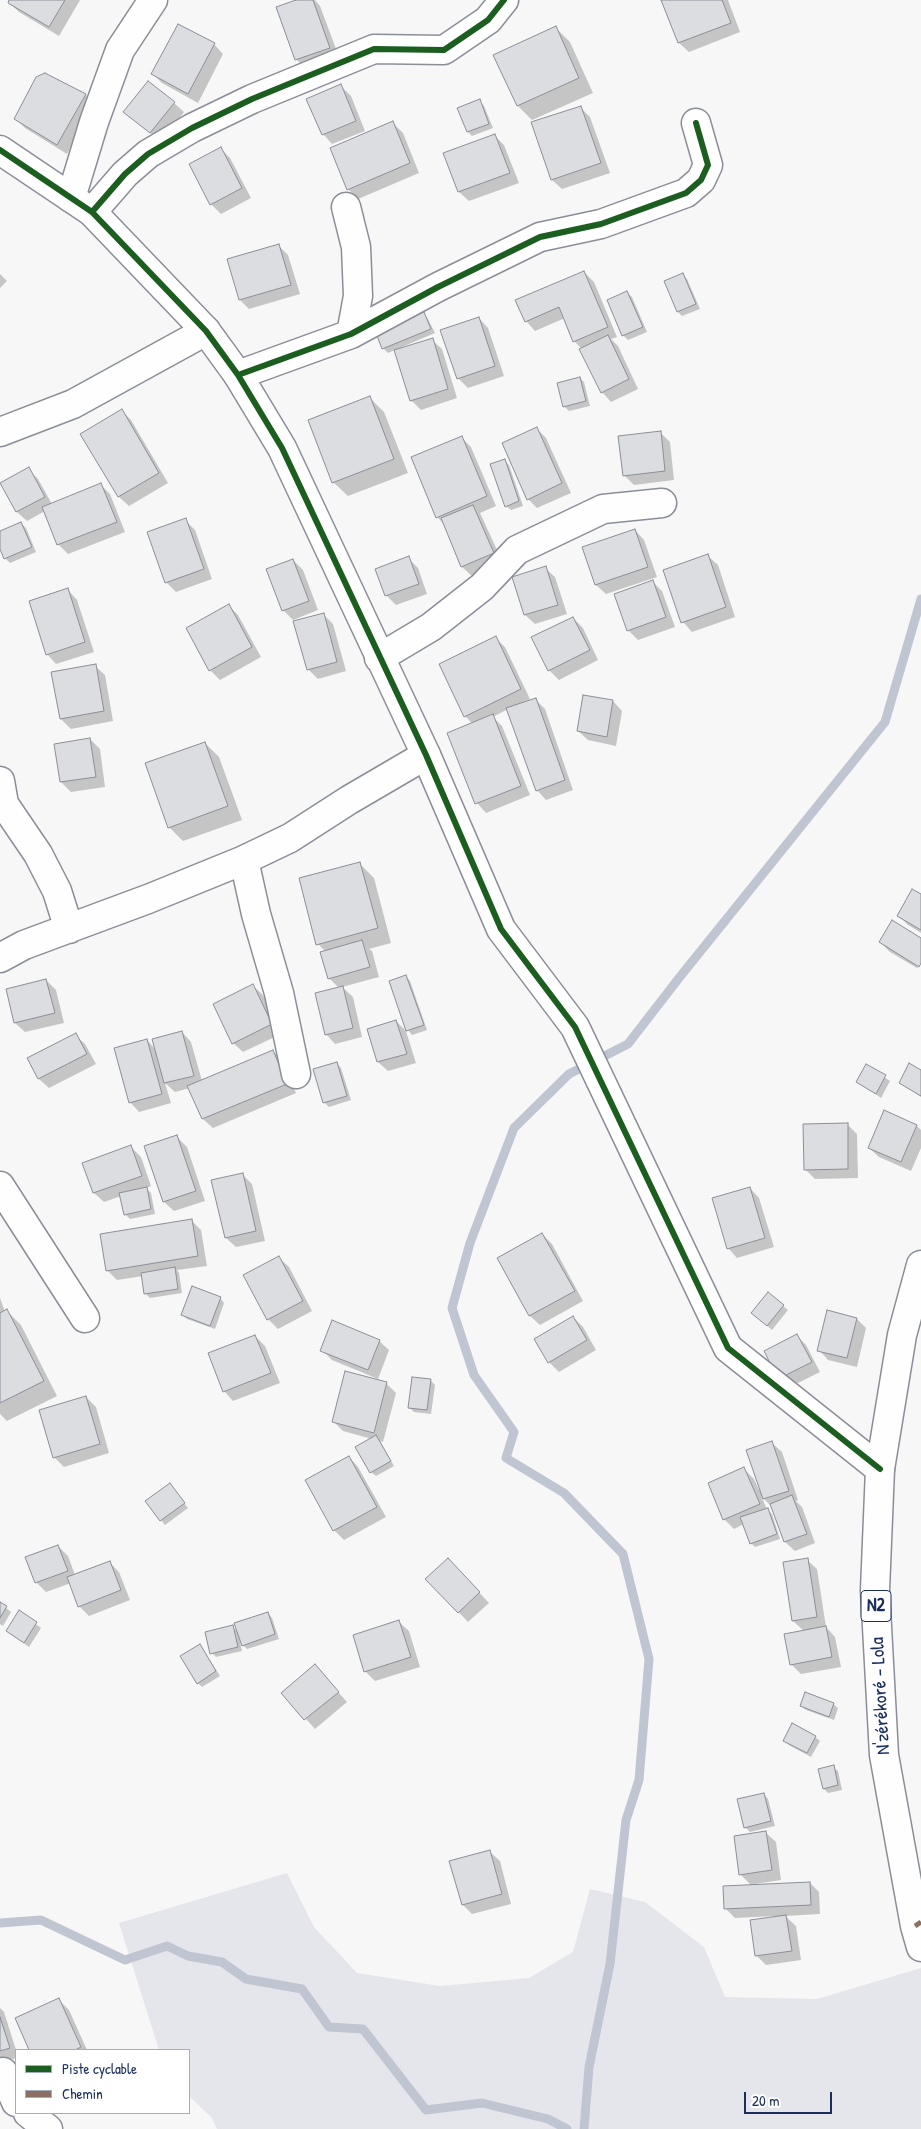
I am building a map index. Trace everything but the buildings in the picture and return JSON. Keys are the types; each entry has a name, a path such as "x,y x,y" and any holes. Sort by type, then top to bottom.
{"main road":[{"path":"82,205 94,122 120,50 153,0"},
{"path":"82,205 125,174 148,154 192,128 252,99 374,48 444,50 488,20 504,0"},
{"path":"238,374 351,334 438,287 540,237 601,224 686,193 701,180 708,165 696,123"},
{"path":"0,150 82,205 206,332 238,374 282,448 426,755 501,929 575,1027 728,1348 880,1469"},
{"path":"346,207 356,247 358,296 351,334"},
{"path":"0,432 73,404 206,332"},
{"path":"379,658 431,627 482,587 517,550 603,509 662,503"},
{"path":"0,958 24,945 244,860 290,838 349,800 426,755"},
{"path":"0,781 4,804 38,854 53,883 69,929"},
{"path":"244,860 256,914 279,993 296,1074"},
{"path":"0,1186 85,1318"},
{"name":"N'zérékoré - Lola","path":"921,1265 902,1335 880,1469 875,1590 884,1755 915,1926 921,1947"},
{"path":"0,2073 3,2072 15,2100"},
{"path":"29,2114 48,2129"}],"shaded area":[{"path":"287,1873 314,1927 357,1973 440,1986 529,1978 573,1952 590,1889 645,1902 704,1947 725,1997 817,1999 921,1968 921,2129 217,2129 212,2118 190,2097 190,2049 159,2049 119,1923"}],"waterway":[{"path":"584,2129 589,2067 610,1964 626,1820 639,1780 649,1659 623,1554 564,1493 506,1458 514,1432 474,1375 452,1308 470,1243 514,1128 569,1074 628,1044 885,722 921,599"},
{"path":"0,1923 41,1920 125,1960 167,1946 188,1956 222,1962 246,1979 302,1989 329,2027 363,2029 426,2110 482,2103 548,2119 567,2129"}],"marked path":[{"path":"915,1926 921,1922"}],"cycle path":[{"path":"92,212 125,174 148,154 192,128 252,99 374,49 444,50 488,20 504,0"},
{"path":"238,375 351,334 438,287 540,237 601,224 686,193 701,180 708,165 696,123"},
{"path":"0,150 92,212 206,331 238,375 282,448 426,755 501,929 575,1027 728,1348 880,1469"}]}
